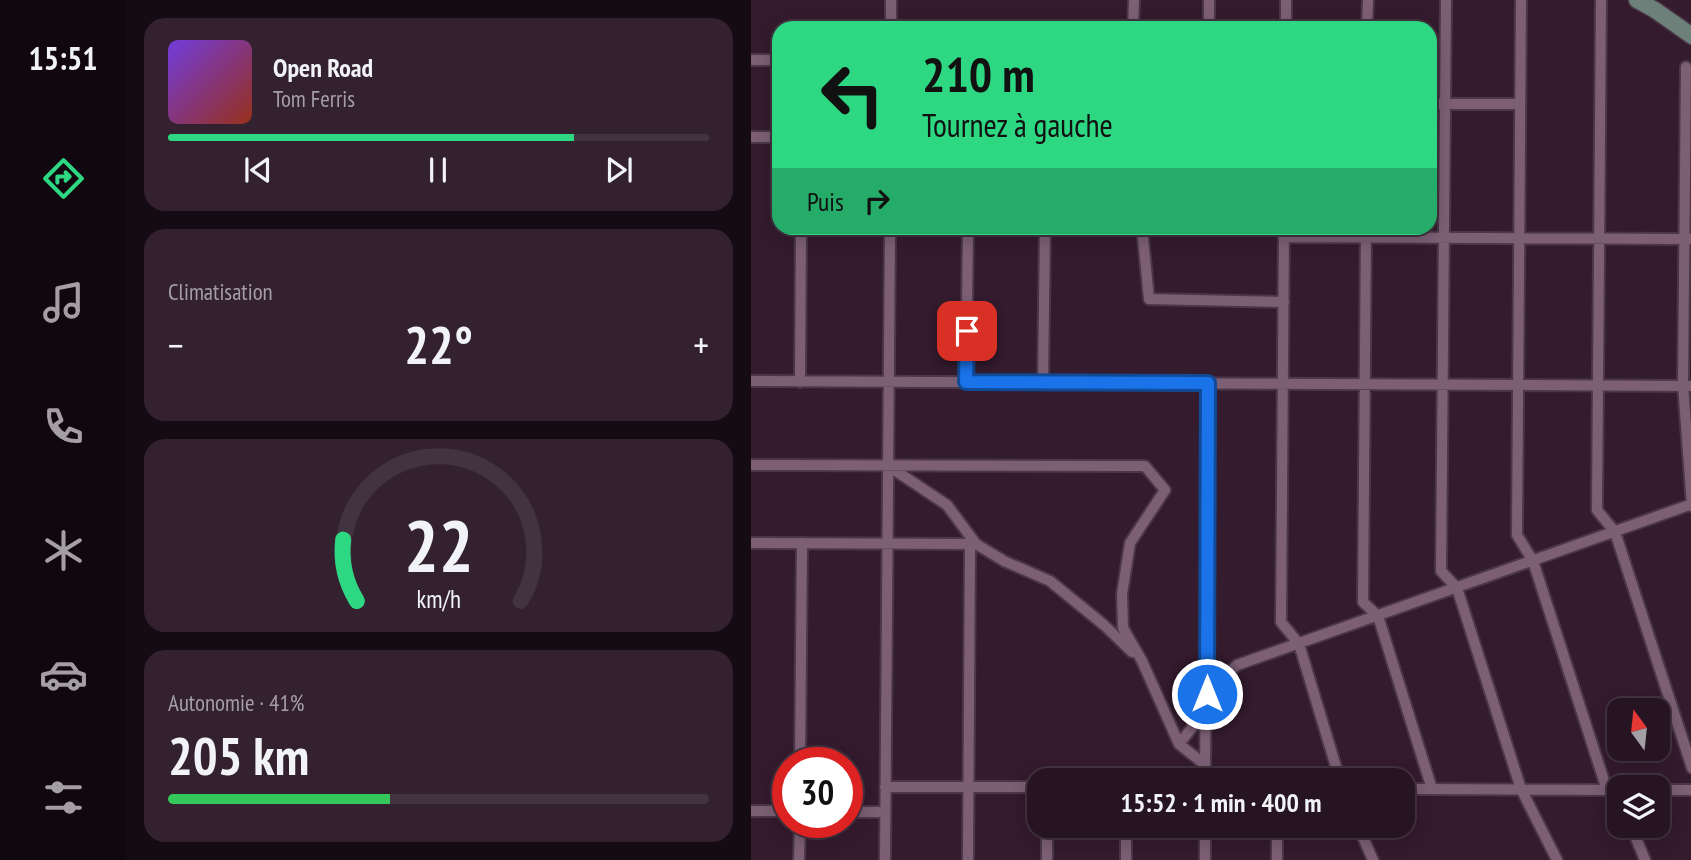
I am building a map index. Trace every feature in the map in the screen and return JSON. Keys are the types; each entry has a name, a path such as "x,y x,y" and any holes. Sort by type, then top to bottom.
{"main road":[{"path":"1637,0 1691,36"}],"street":[{"path":"891,0 891,21"},
{"path":"1134,0 1134,21"},
{"path":"1209,0 1209,21"},
{"path":"1286,0 1286,21"},
{"path":"1367,21 1368,0"},
{"path":"1446,0 1441,571 1457,588 1520,789 1557,860"},
{"path":"1521,0 1517,535 1533,561 1609,775"},
{"path":"1601,0 1597,510 1615,532 1691,768"},
{"path":"751,60 772,60"},
{"path":"1179,744 1195,724 1207,694 1237,665 1691,504 1687,386 1686,67"},
{"path":"1437,104 1520,104"},
{"path":"751,137 772,137"},
{"path":"800,382 801,235"},
{"path":"885,860 890,235"},
{"path":"966,382 968,235"},
{"path":"1043,383 1045,235"},
{"path":"1143,235 1149,299 1284,302"},
{"path":"1284,235 1281,622 1299,644 1336,768"},
{"path":"1366,235 1363,603 1378,616 1432,789"},
{"path":"1397,235 1444,238 1688,239"},
{"path":"751,381 1687,386"},
{"path":"1204,768 1208,383"},
{"path":"751,465 1145,466 1165,490 1130,543 1122,594 1123,628 1142,661 1179,744 1204,764"},
{"path":"888,466 947,505 976,544 1004,561 1050,581 1104,625 1142,661"},
{"path":"751,543 970,544 968,860"},
{"path":"800,747 802,543"},
{"path":"885,786 1027,787"},
{"path":"1415,789 1607,791"},
{"path":"1670,790 1691,790"},
{"path":"751,811 772,811"},
{"path":"863,812 885,812"},
{"path":"799,860 800,838"},
{"path":"1047,838 1047,860"},
{"path":"1125,860 1126,838"},
{"path":"1205,838 1205,860"},
{"path":"1277,838 1277,860"},
{"path":"1363,838 1373,860"},
{"path":"1636,838 1645,860"}],"route":[{"path":"967,331 966,382 1208,383 1207,694"}]}
